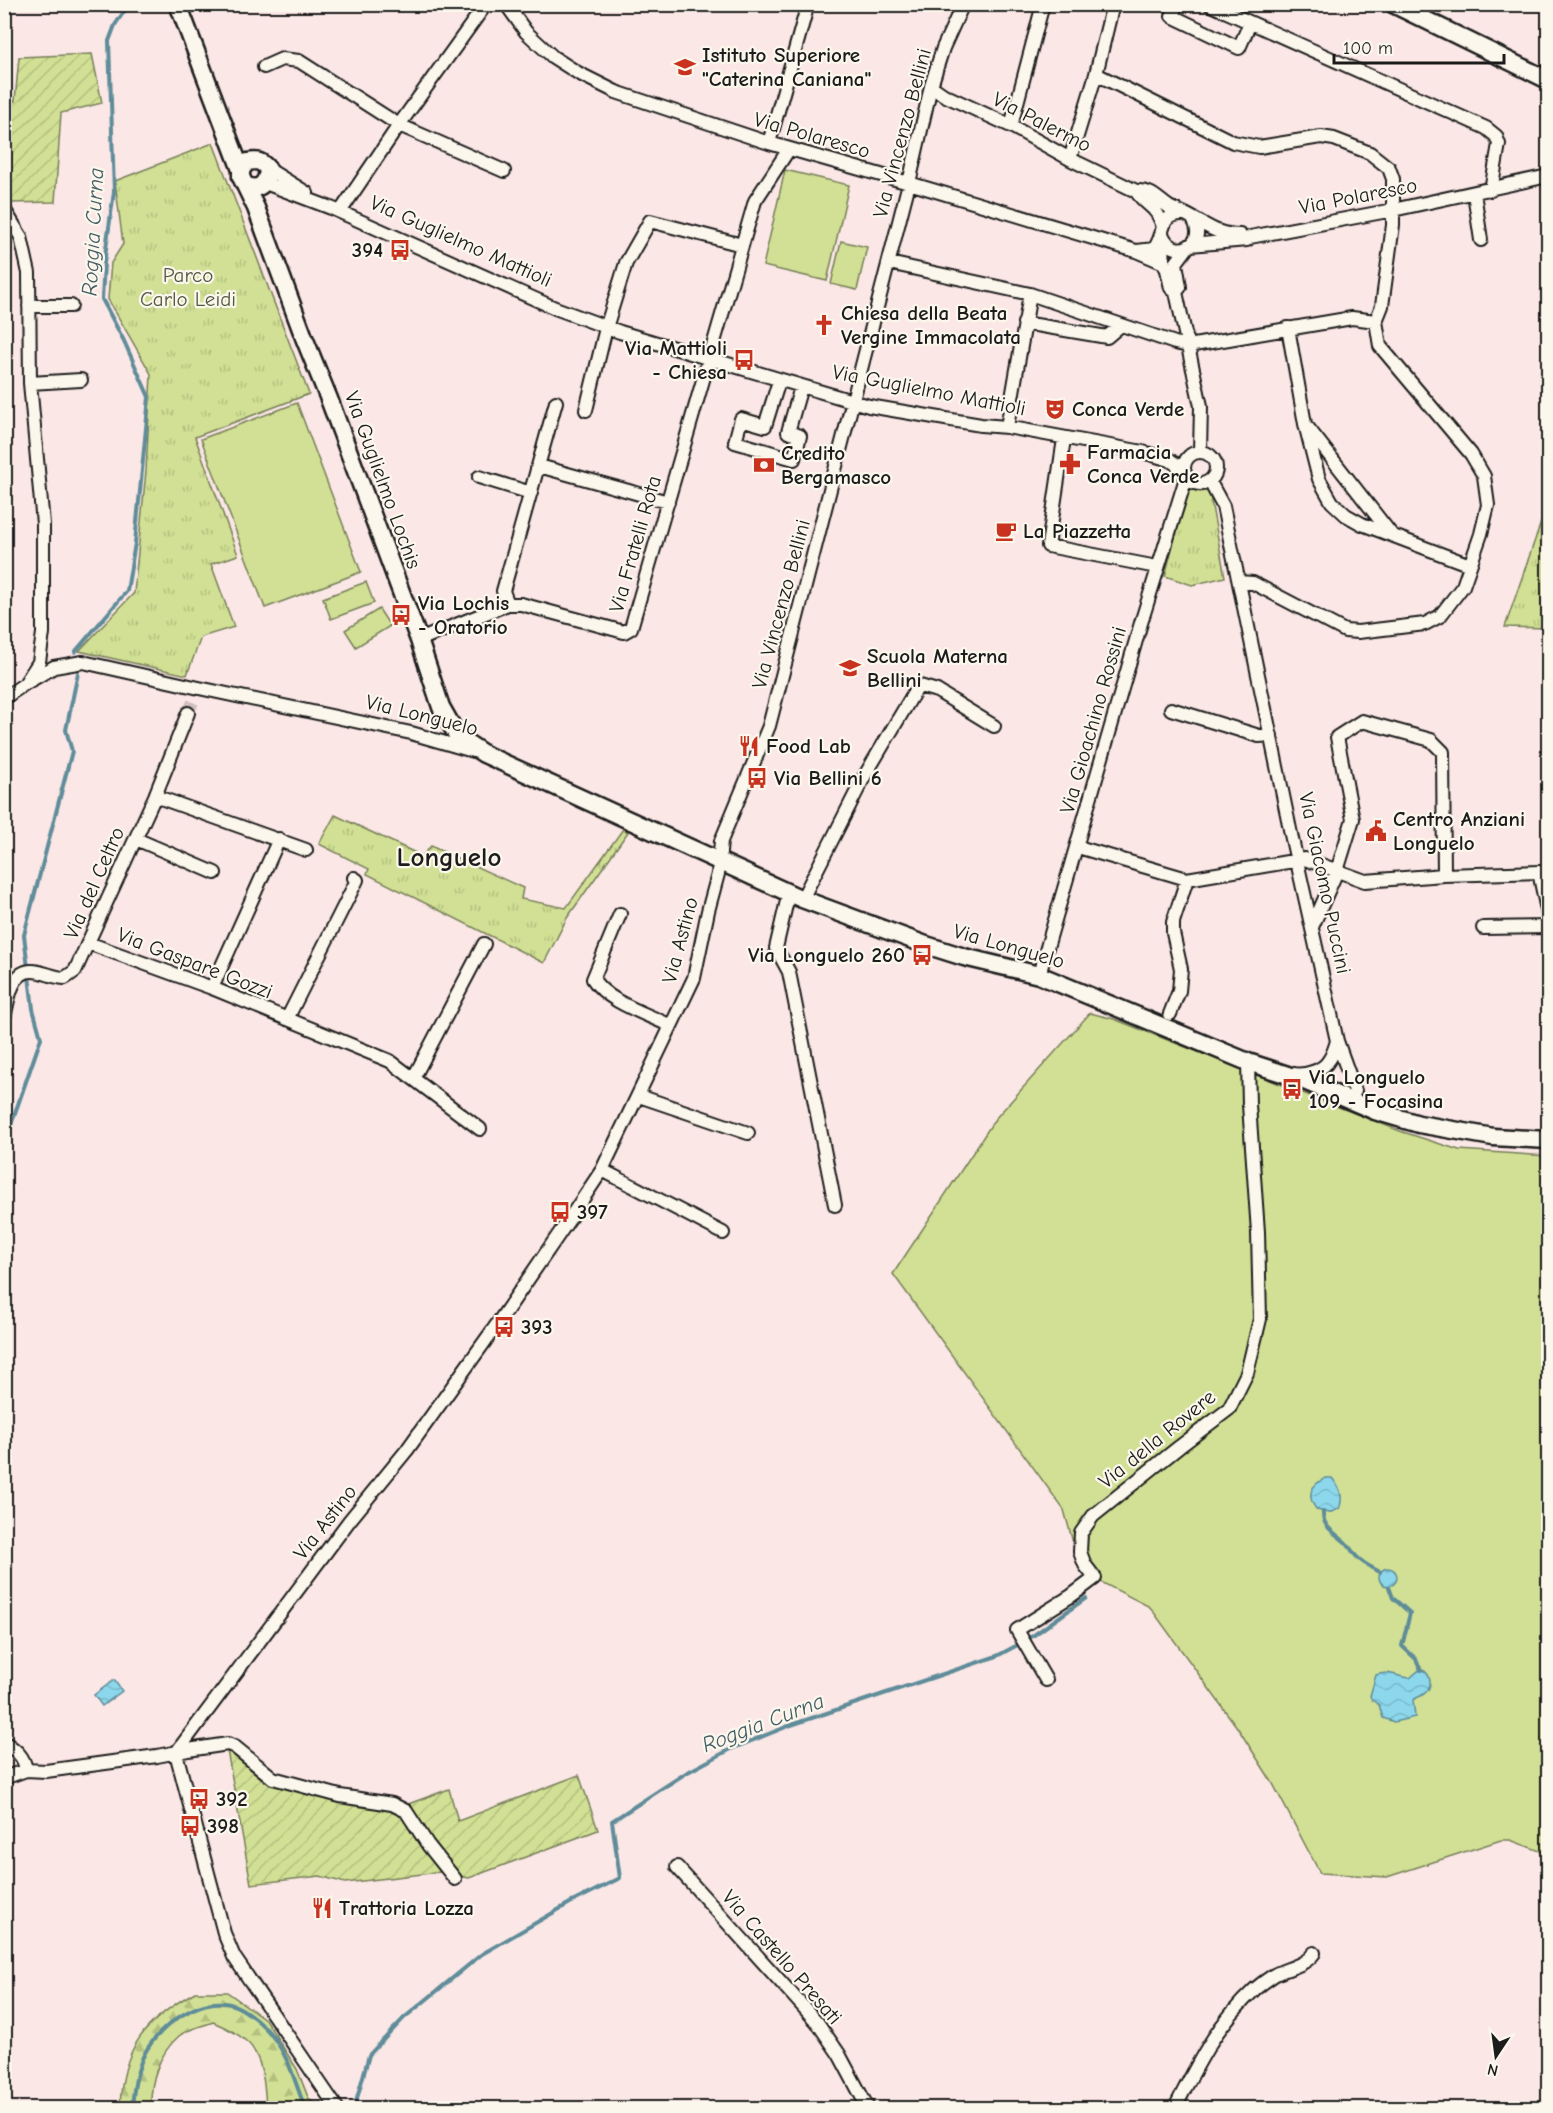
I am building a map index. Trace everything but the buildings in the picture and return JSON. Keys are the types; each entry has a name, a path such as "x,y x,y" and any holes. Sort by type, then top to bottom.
{"street":[{"name":"Via Guglielmo Mattioli","path":"178,4 224,123 256,176 555,308 606,328 853,402 1143,452 1170,460 1185,473"},
{"path":"336,210 486,4"},
{"name":"Via Polaresco","path":"507,4 526,32 553,57 578,73 616,92 769,143 1136,251 1164,263"},
{"path":"769,143 808,4"},
{"name":"Via Vincenzo Bellini","path":"720,862 721,841 769,726 909,183 931,86 943,48 963,4"},
{"path":"1011,126 1043,4"},
{"path":"1070,159 1113,4"},
{"path":"1177,4 1172,16 1239,48 1250,23"},
{"path":"1209,4 1486,128 1496,136 1499,144 1491,190"},
{"path":"1394,4 1548,80"},
{"path":"1478,44 1548,69"},
{"path":"264,67 282,59 299,61 399,125 504,171"},
{"path":"1095,74 1233,142 1259,147 1321,137 1334,139 1356,146 1381,160 1389,168 1393,179 1394,210 1382,306 1376,321 1380,346 1471,454 1484,476 1488,505 1481,534 1462,586 1440,616 1425,624 1358,632 1345,631 1253,584 1239,582"},
{"name":"Via Palermo","path":"931,86 944,95 1011,126 1070,159 1136,191 1145,191 1188,216"},
{"name":"Via Fratelli Rota","path":"508,604 521,604 624,632 629,630 754,201 789,148"},
{"name":"Via Guglielmo Lochis","path":"256,176 256,207 419,640 441,707 458,737 484,754"},
{"name":"Via Polaresco","path":"1163,231 1170,246 1182,249 1189,246 1247,240 1250,237 1394,210 1548,176"},
{"name":"Via Palermo","path":"1136,191 1141,199 1157,211 1163,231"},
{"path":"1474,193 1481,240"},
{"path":"4,209 21,237 29,273 30,383 43,524 43,633 39,662 26,683"},
{"path":"1136,251 1154,249 1169,217 1175,214 1188,216 1197,226 1197,232 1196,238 1176,263 1180,286 1176,292"},
{"name":"Via Polaresco","path":"1188,216 1207,228 1227,234 1246,234 1250,237"},
{"path":"586,410 606,328 626,263 650,221 742,245"},
{"path":"1163,231 1164,263 1171,288 1176,292 1201,406 1195,454 1186,460 1185,473 1197,485 1210,482"},
{"path":"888,263 1030,294 1188,346 1352,318 1376,321"},
{"path":"1007,427 1030,294"},
{"path":"29,306 71,306"},
{"path":"1024,323 1107,337 1121,325"},
{"path":"1288,328 1305,424 1319,479 1332,502 1346,515 1362,524 1470,564"},
{"path":"30,383 81,380"},
{"path":"779,381 765,426 741,419 735,442 794,459 800,436 788,432 801,387"},
{"path":"419,640 508,604 503,591 556,402"},
{"path":"1305,424 1393,536"},
{"path":"1064,439 1048,546 1158,567"},
{"name":"Via Guglielmo Mattioli","path":"1143,452 1195,454"},
{"name":"Via Giacomo Puccini","path":"1195,454 1212,456 1216,465 1216,474 1210,482 1223,506 1337,1041 1355,1091 1376,1111"},
{"path":"539,466 668,502"},
{"name":"Via Gioachino Rossini","path":"1040,975 1185,473"},
{"path":"479,477 531,493"},
{"name":"Via Longuelo","path":"4,698 54,668 83,662 197,693 411,733 484,754 796,896 860,922 964,957 1040,975 1248,1062 1274,1070 1376,1111 1419,1124 1493,1137 1548,1140"},
{"path":"835,1205 789,972 776,948 796,896 915,691 920,686 937,691 994,726"},
{"path":"411,733 435,735 443,731 445,726 441,707"},
{"path":"1171,709 1259,736 1271,735"},
{"name":"Via del Celtro","path":"4,1018 11,990 26,974 60,978 71,976 79,965 155,796 188,713"},
{"path":"1312,927 1337,871 1353,819 1337,737 1362,721 1431,740 1443,752 1444,875"},
{"path":"155,796 306,850"},
{"path":"136,839 215,873"},
{"path":"212,988 279,839"},
{"path":"1078,847 1187,879 1305,859 1365,881 1444,875 1539,872 1548,915"},
{"name":"Via Astino","path":"176,1753 349,1521 407,1450 498,1323 602,1170 694,978 720,862"},
{"name":"Via Gaspare Gozzi","path":"287,1019 355,879"},
{"path":"1170,1014 1179,991 1182,969 1173,933 1173,922 1187,879"},
{"path":"620,914 593,978 596,984 612,998 671,1026"},
{"path":"1483,928 1548,927"},
{"name":"Via Gaspare Gozzi","path":"88,944 212,988 390,1061 480,1129"},
{"path":"414,1077 484,944"},
{"path":"1274,1070 1300,1075 1325,1066 1329,1062 1337,1041"},
{"name":"Via Longuelo","path":"1214,1047 1311,1072 1355,1091"},
{"name":"Via della Rovere","path":"1046,1680 1017,1630 1095,1578 1085,1565 1080,1552 1081,1533 1093,1516 1229,1409 1247,1372 1260,1319 1258,1232 1248,1062"},
{"path":"639,1096 748,1133"},
{"path":"602,1170 723,1233"},
{"path":"4,1742 21,1755 26,1770"},
{"path":"4,1778 26,1770 46,1771 228,1744 273,1778 340,1796 392,1804 406,1811 454,1879"},
{"path":"176,1753 224,1933 234,1957 338,2109"},
{"name":"Via Castello Presati","path":"677,1867 817,2022 839,2054 868,2109"},
{"path":"1175,2109 1207,2046 1228,2017 1264,1982 1310,1959 1314,1953"}],"green space":[{"path":"92,54 102,103 61,113 55,202 10,203 5,198 5,103 15,101 19,57"},
{"name":"Parco Carlo Leidi","path":"213,143 309,394 195,437 238,555 211,564 234,627 201,637 187,675 79,651 134,593 146,471 151,374 108,299 111,263 123,244 115,181"},
{"path":"785,170 849,185 827,281 763,266"},
{"path":"841,241 867,247 857,290 831,284"},
{"path":"297,403 361,572 265,608 201,439"},
{"path":"1188,488 1200,492 1209,490 1225,577 1192,585 1165,576"},
{"path":"1548,502 1548,628 1505,627"},
{"path":"366,582 374,603 331,619 323,598"},
{"path":"379,609 390,626 356,647 345,630"},
{"path":"335,815 422,856 431,846 523,888 521,899 566,908 623,829 628,832 567,918 544,963 367,874 369,869 319,844"},
{"path":"1090,1013 1114,1019 1400,1131 1459,1150 1548,1156 1548,1854 1510,1840 1501,1840 1387,1877 1320,1873 1272,1782 1239,1730 1150,1607 1091,1577 1077,1557 1064,1510 893,1274 995,1119"},
{"path":"227,1750 266,1782 333,1800 392,1810 449,1789 458,1821 579,1775 598,1830 469,1878 440,1872 345,1883 320,1876 251,1884"},
{"path":"195,1992 227,1992 265,2019 297,2069 308,2097 317,2108 266,2108 260,2063 252,2047 239,2035 213,2022 182,2034 166,2051 154,2079 151,2108 120,2108 125,2069 139,2038 162,2014"}],"water":[{"path":"1326,1478 1332,1478 1341,1497 1339,1509 1329,1513 1317,1510 1311,1496 1311,1491 1316,1484"},
{"path":"1388,1568 1394,1571 1397,1577 1394,1583 1388,1586 1382,1583 1379,1577 1382,1571"},
{"path":"1423,1670 1429,1677 1430,1683 1425,1693 1413,1700 1415,1717 1394,1722 1383,1718 1379,1705 1370,1696 1376,1675 1389,1673 1410,1678"},
{"path":"114,1680 122,1691 102,1706 94,1695"}],"waterway":[{"name":"Roggia Curna","path":"75,652 127,591 135,543 149,397 102,299 104,263 114,192 109,41 115,25 129,4"},
{"name":"Roggia Curna","path":"4,1145 41,1038 33,1009 24,935 72,751 66,730 78,673"},
{"path":"1323,1512 1325,1522 1330,1529 1361,1561 1380,1572"},
{"path":"1389,1587 1393,1598 1410,1613 1402,1646 1416,1659 1421,1670"},
{"name":"Roggia Curna","path":"356,2108 369,2055 404,2018 482,1954 570,1903 620,1878 612,1821 686,1773 731,1749 791,1725 997,1656 1027,1640 1086,1598"},
{"name":"Roggia Curna","path":"132,2108 135,2083 142,2059 156,2037 166,2027 191,2010 217,2003 230,2004 242,2009 269,2032 288,2062 305,2108"}],"tunnel":[{"path":"188,713 195,698"}],"place":[{"name":"Istituto Superiore \"Caterina Caniana\"","path":"685,67"},
{"name":"394","path":"400,250"},
{"name":"Chiesa della Beata Vergine Immacolata","path":"824,325"},
{"name":"Via Mattioli - Chiesa","path":"744,360"},
{"name":"Conca Verde","path":"1055,409"},
{"name":"Farmacia Conca Verde","path":"1070,464"},
{"name":"Credito Bergamasco","path":"764,465"},
{"name":"La Piazzetta","path":"1006,531"},
{"name":"Via Lochis - Oratorio","path":"401,615"},
{"name":"Scuola Materna Bellini","path":"850,668"},
{"name":"Food Lab","path":"749,746"},
{"name":"Via Bellini 6","path":"757,778"},
{"name":"Centro Anziani Longuelo","path":"1376,831"},
{"name":"Via Longuelo 260","path":"922,955"},
{"name":"Via Longuelo 109 - Focasina","path":"1292,1089"},
{"name":"397","path":"560,1212"},
{"name":"393","path":"504,1327"},
{"name":"392","path":"199,1799"},
{"name":"398","path":"190,1826"},
{"name":"Trattoria Lozza","path":"322,1908"}],"district":[{"name":"Longuelo","path":"449,857"}]}
